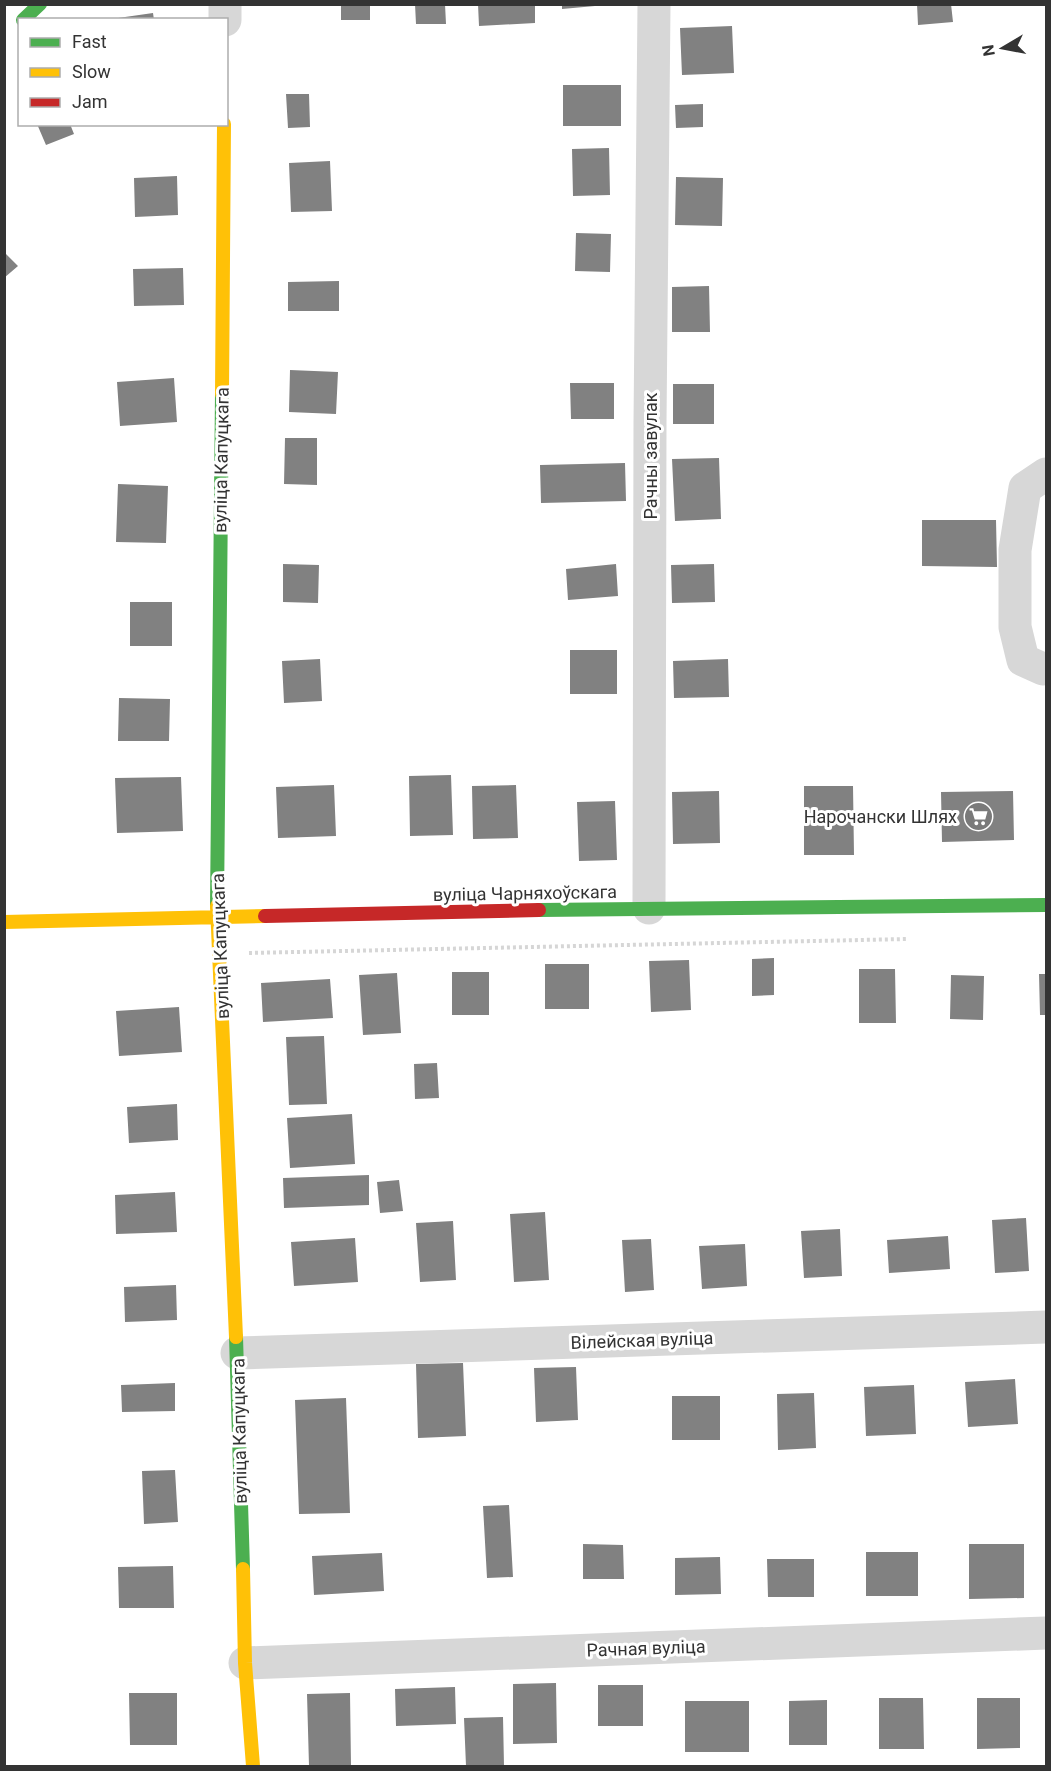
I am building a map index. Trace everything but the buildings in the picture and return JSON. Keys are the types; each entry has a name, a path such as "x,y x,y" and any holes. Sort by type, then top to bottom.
{"street":[{"path":"25,18 40,4"},
{"name":"Рачны завулак","path":"649,908 654,4"},
{"name":"вуліца Капуцкага","path":"224,126 217,918 237,1353 245,1663 253,1767"},
{"path":"1043,669 1023,660 1015,627 1015,550 1025,488 1047,474"},
{"name":"вуліца Чарняхоўскага","path":"4,921 649,908 1047,905"},
{"name":"Вілейская вуліца","path":"237,1353 1047,1327"},
{"name":"Рачная вуліца","path":"245,1663 1047,1633"}],"path":[{"path":"218,954 915,939"}],"traffic: fast":[{"path":"25,18 40,4"},
{"path":"217,906 222,394"},
{"path":"539,910 1046,905"},
{"path":"236,1337 243,1569"}],"traffic: slow":[{"path":"222,394 224,126"},
{"path":"217,906 236,1337"},
{"path":"4,922 265,916"},
{"path":"243,1569 245,1663 253,1766"}],"traffic: jam":[{"path":"265,916 539,910"}],"place":[{"name":"Нарочански Шлях","path":"978,816"}]}
